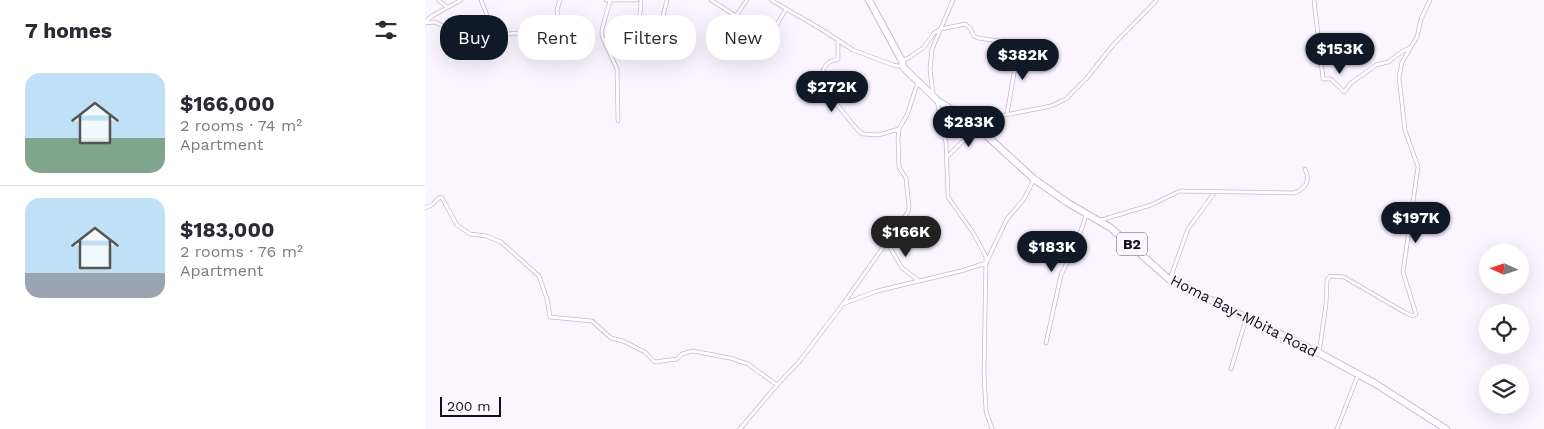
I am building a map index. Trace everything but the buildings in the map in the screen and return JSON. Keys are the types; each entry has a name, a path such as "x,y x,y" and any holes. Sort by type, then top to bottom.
{"highway":[{"name":"Homa Bay-Mbita Road","path":"869,0 903,64 935,98 975,125 1034,179 1068,203 1101,220 1123,237 1169,280 1319,353 1403,400 1446,429"}],"street":[{"path":"438,0 447,7"},
{"path":"425,22 461,0"},
{"path":"481,0 487,15"},
{"path":"508,34 516,33 526,38 541,35 549,39 557,38 559,40 557,5 560,0"},
{"path":"618,121 617,69 601,36 602,29 608,1 637,0"},
{"path":"638,15 641,0"},
{"path":"663,15 667,0"},
{"path":"711,0 735,15"},
{"path":"738,15 747,0"},
{"path":"773,0 838,41 869,57 903,64 923,48 934,33 941,29 965,24 970,28 974,36 978,38 1019,44 1007,114"},
{"path":"953,0 932,49 930,61 935,98 946,143 948,197 985,255 984,374 986,411 992,429"},
{"path":"947,157 980,120 1051,106 1071,96 1113,46 1157,0"},
{"path":"1314,0 1323,79 1331,79 1341,91 1344,92 1351,83 1376,65 1387,62 1410,48"},
{"path":"1319,353 1326,304 1327,280 1330,276 1344,277 1406,313 1413,316 1416,314 1403,272 1418,167 1405,130 1400,90 1400,68 1401,62 1417,37 1429,0"},
{"path":"780,19 786,9"},
{"path":"425,22 435,22 440,24"},
{"path":"838,41 838,59 830,62 825,68 823,77 825,88 863,134 878,135 899,129"},
{"path":"740,429 799,362 843,304 909,210 906,178 899,165 898,139 899,129 907,115 918,82"},
{"path":"1101,220 1151,205 1176,192 1294,193 1302,190 1307,184 1305,169"},
{"path":"843,304 877,291 961,271 986,263 1007,219 1024,200 1034,179"},
{"path":"1169,280 1188,229 1215,192"},
{"path":"425,208 441,197 445,200 455,223 468,233 496,239 508,246 539,276 551,318 593,321 611,338 623,341 645,352 655,362 677,358 682,354 693,352 741,360 777,385"},
{"path":"1046,343 1061,275 1077,242 1087,213"},
{"path":"887,242 902,268 919,280"},
{"path":"1231,369 1246,319"},
{"path":"1337,429 1358,375"}]}
